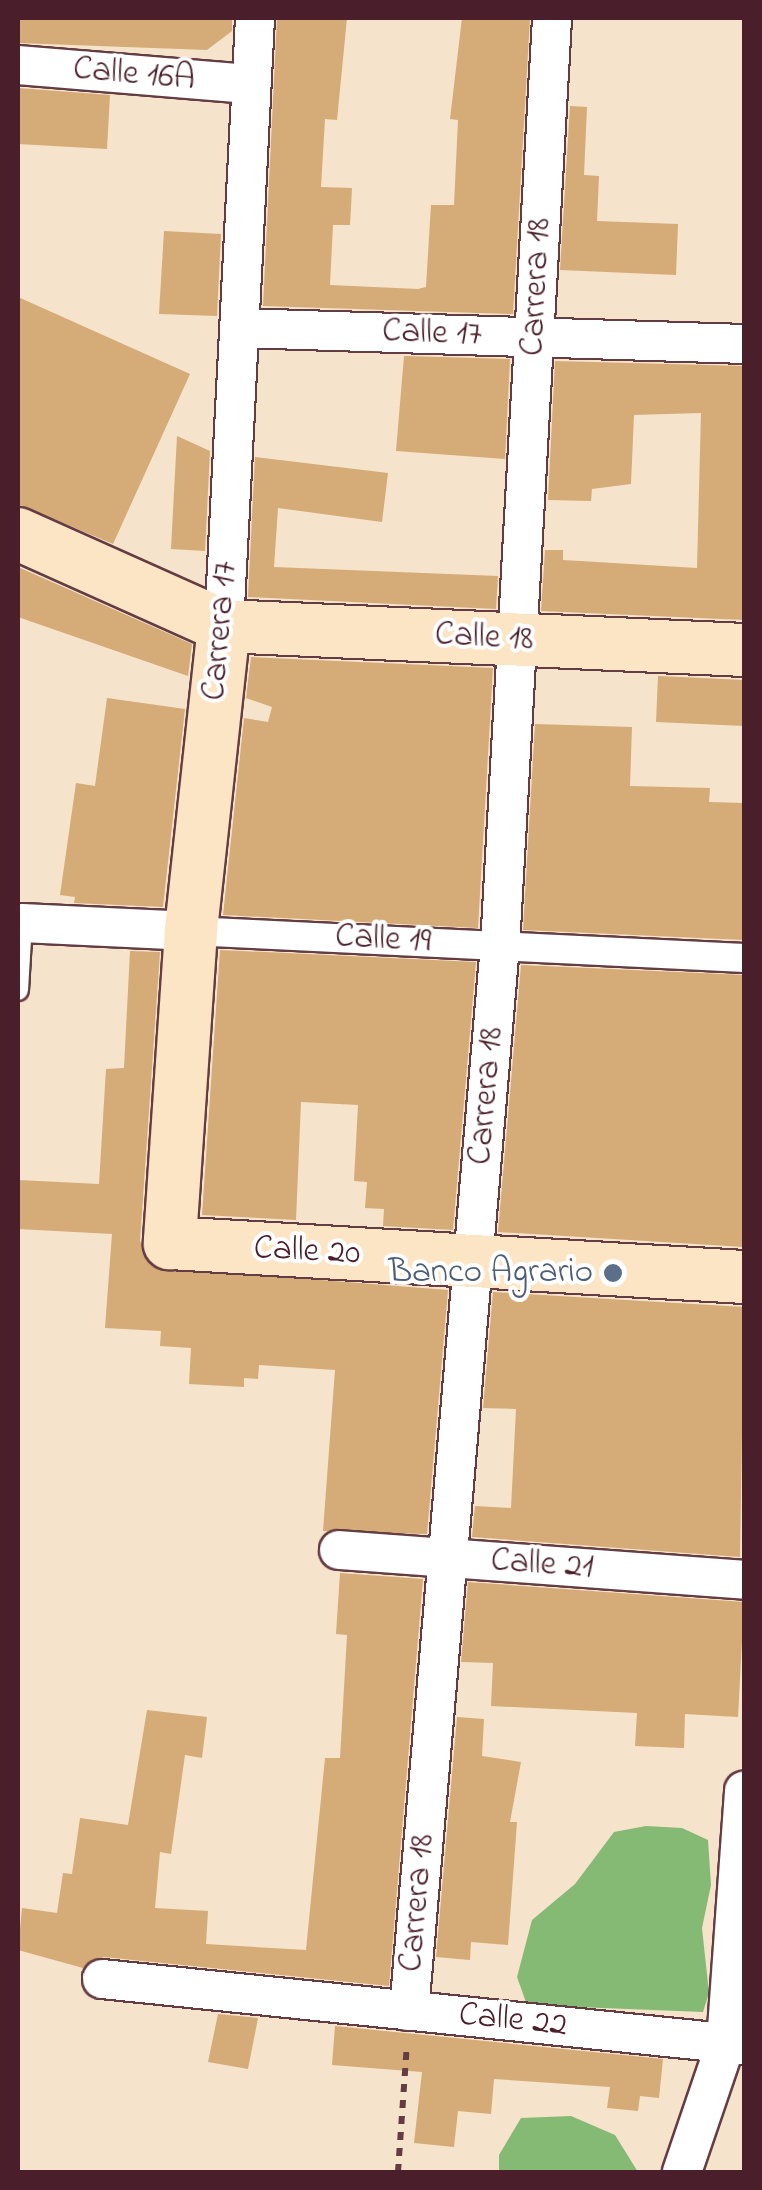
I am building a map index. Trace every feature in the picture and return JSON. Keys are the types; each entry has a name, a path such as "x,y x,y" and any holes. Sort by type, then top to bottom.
{"main road":[{"path":"18,534 224,626"},
{"name":"Calle 18","path":"224,626 744,650"},
{"name":"Carrera 17","path":"170,1244 191,931 224,626"},
{"name":"Calle 20","path":"170,1244 744,1277"}],"street":[{"name":"Carrera 17","path":"224,626 255,18"},
{"name":"Carrera 18","path":"410,2010 500,946 552,18"},
{"name":"Calle 16A","path":"18,65 251,84"},
{"name":"Calle 17","path":"239,328 744,344"},
{"name":"Calle 19","path":"22,923 744,958"},
{"name":"Calle 21","path":"339,1550 744,1580"},
{"path":"682,2172 735,2044 744,1791"},
{"name":"Calle 22","path":"102,1979 735,2044"}],"lane":[{"path":"18,990 22,923"}],"path":[{"name":"Carrera 18","path":"398,2172 410,2010"}],"green space":[{"path":"646,1826 682,1828 708,1840 711,1885 702,1928 709,1993 703,2012 527,2005 517,1977 532,1920 575,1884 614,1832"},
{"path":"571,2116 615,2135 638,2172 499,2172 499,2155 521,2118"}],"building":[{"path":"18,18 232,18 232,31 207,50 18,43"},
{"path":"277,18 347,18 337,120 325,119 321,187 352,188 350,225 333,225 330,285 418,289 426,287 431,205 454,205 458,120 450,119 462,18 530,18 513,314 263,306"},
{"path":"18,88 110,95 107,149 18,144"},
{"path":"570,106 587,107 584,175 599,176 597,221 678,224 676,275 560,270"},
{"path":"164,231 221,234 217,316 159,314"},
{"path":"18,297 190,374 113,544 18,504"},
{"path":"404,356 510,359 505,459 396,451"},
{"path":"555,361 744,366 744,620 541,611 545,550 563,550 563,560 697,568 701,413 634,415 631,484 592,489 591,501 548,500"},
{"path":"177,436 210,451 205,551 171,549"},
{"path":"255,457 388,473 382,522 278,508 274,567 498,576 496,609 248,597"},
{"path":"18,567 192,644 188,676 18,617"},
{"path":"251,657 493,668 478,928 223,915 244,718 268,722 272,707 246,698"},
{"path":"658,676 744,680 744,726 656,722"},
{"path":"107,698 185,709 163,907 74,903 75,897 60,895 76,783 95,786"},
{"path":"535,724 632,727 630,786 710,788 709,802 744,803 744,940 523,930"},
{"path":"220,950 476,962 453,1230 383,1226 384,1209 365,1208 367,1182 354,1181 358,1105 301,1102 296,1220 202,1215"},
{"path":"130,951 160,952 140,1241 153,1267 448,1290 427,1534 323,1531 335,1370 259,1365 258,1379 244,1378 244,1387 189,1384 191,1348 160,1346 161,1331 105,1328 112,1234 18,1229 18,1180 99,1184 106,1069 124,1068"},
{"path":"521,965 744,975 744,1247 498,1232"},
{"path":"493,1292 744,1307 740,1557 472,1537 475,1506 511,1508 516,1409 483,1408"},
{"path":"340,1573 423,1579 389,1986 104,1957 83,1968 18,1950 22,1908 57,1913 63,1873 72,1874 80,1818 128,1825 147,1710 207,1717 202,1758 185,1755 171,1854 160,1852 155,1908 208,1911 206,1944 306,1950 325,1758 340,1758 347,1635 336,1634"},
{"path":"468,1582 744,1602 738,1717 685,1714 684,1748 635,1746 637,1713 491,1706 493,1663 461,1662"},
{"path":"457,1717 484,1719 482,1756 521,1762 510,1822 517,1822 508,1945 471,1942 470,1960 436,1957"},
{"path":"218,2014 258,2018 248,2069 208,2062"},
{"path":"335,2026 663,2059 659,2098 640,2096 638,2111 607,2108 610,2087 494,2079 491,2114 458,2111 454,2147 414,2143 422,2072 332,2065"}],"place":[{"name":"Banco Agrario","path":"613,1273"}]}
